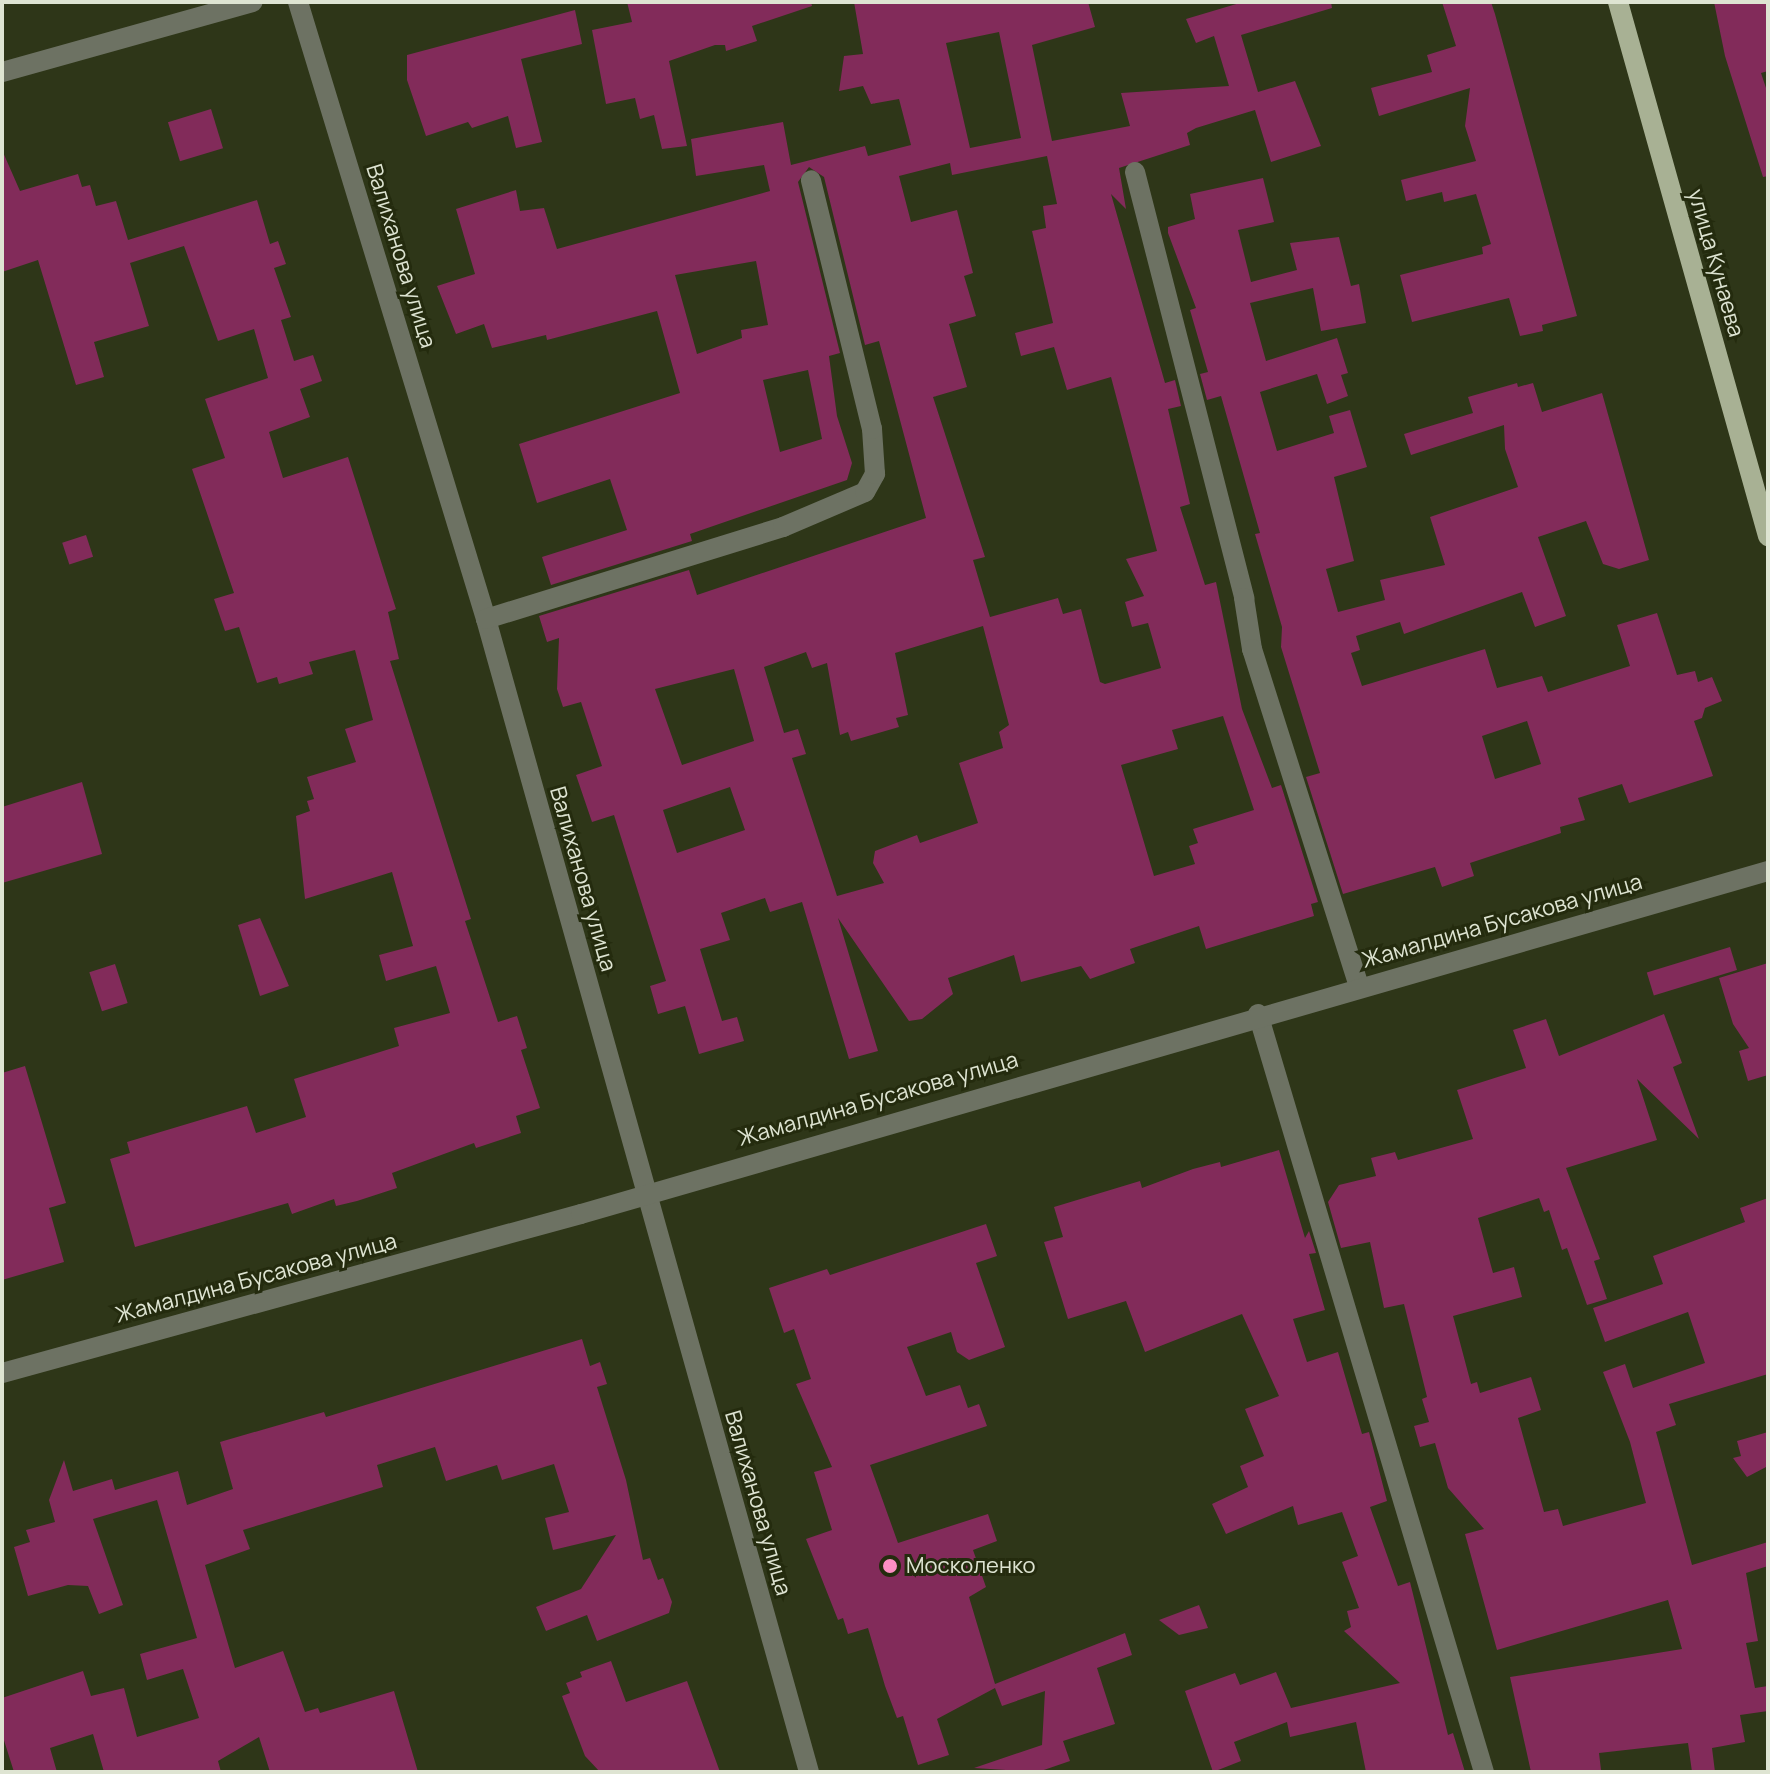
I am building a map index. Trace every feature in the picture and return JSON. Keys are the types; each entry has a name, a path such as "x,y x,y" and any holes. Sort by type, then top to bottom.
{"main road":[{"name":"улица Кунаева","path":"1618,2 1768,536"}],"street":[{"path":"2,72 252,2"},
{"name":"Валиханова улица","path":"298,2 486,619 809,1772"},
{"path":"1135,172 1244,598 1252,649 1359,987"},
{"path":"486,619 783,527 865,492 875,474 872,429 811,180"},
{"name":"Жамалдина Бусакова улица","path":"2,1373 581,1214 646,1191 1258,1014 1768,871"},
{"path":"1258,1014 1484,1772"}],"building":[{"path":"627,2 811,2 812,6 752,26 757,41 726,51 725,45 715,45 669,61 687,146 662,149 654,115 640,119 635,98 606,104 592,30 632,22"},
{"path":"854,2 1088,2 1095,27 1032,45 1052,141 1130,126 1121,93 1229,86 1214,36 1196,43 1186,19 1243,2 1331,2 1332,8 1241,35 1258,92 1295,81 1321,146 1271,162 1255,110 1196,128 1187,133 1190,145 1119,168 1126,209 1111,194 1165,383 1175,380 1181,406 1168,409 1190,504 1180,507 1205,585 1216,582 1242,709 1272,788 1281,785 1318,902 1311,904 1314,916 1206,949 1199,926 1130,949 1135,963 1090,979 1081,966 1021,982 1014,955 948,978 953,994 922,1019 909,1021 838,918 878,1051 849,1059 802,902 770,912 765,898 721,913 730,940 700,949 722,1021 737,1017 744,1041 699,1054 685,1006 658,1014 650,986 666,981 614,815 592,822 576,775 602,766 581,702 563,707 557,689 559,638 547,642 539,616 689,570 697,595 926,518 879,341 865,345 824,177 809,167 798,182 840,353 829,356 837,416 852,463 847,480 690,534 692,541 551,585 542,557 627,530 610,479 537,503 519,444 680,393 657,311 547,340 546,335 492,348 484,324 456,334 437,286 475,274 456,209 516,190 520,211 544,208 557,249 770,191 764,165 696,176 691,139 783,122 791,165 865,146 868,156 911,145 899,99 871,104 863,86 839,91 844,56 863,54","holes":["999,32 1021,138 970,148 946,43","1047,156 1057,204 1043,206 1046,228 1032,231 1053,323 1015,333 1021,356 1054,347 1067,390 1111,377 1157,551 1126,559 1144,596 1125,602 1132,627 1148,623 1161,668 1105,684 1100,682 1081,609 1063,614 1058,598 990,617 973,560 985,557 933,397 967,387 949,324 976,316 964,276 973,273 957,210 911,222 899,176 950,163 952,175","756,261 768,325 741,330 742,338 697,354 675,275","808,370 822,439 780,452 763,380","983,626 1009,725 999,732 1003,748 959,763 978,823 920,843 917,835 875,851 873,863 884,883 837,896 792,758 806,754 798,729 784,733 764,667 806,652 812,668 827,663 840,735 848,732 851,741 899,727 896,718 908,715 895,653","734,669 754,741 682,765 655,689","1223,716 1254,810 1193,829 1198,843 1189,846 1195,864 1154,876 1121,765 1178,749 1172,730","730,787 745,830 677,853 663,810"]},
{"path":"1442,2 1491,2 1495,14 1577,316 1542,325 1543,331 1520,336 1509,298 1412,322 1400,275 1483,254 1482,247 1491,244 1476,194 1444,202 1442,192 1406,201 1401,180 1476,161 1465,126 1470,88 1379,116 1371,88 1432,72 1427,55 1456,46"},
{"path":"1714,2 1768,2 1768,71 1761,73 1768,94 1768,176 1763,177 1725,56"},
{"path":"575,10 582,44 521,59 542,142 516,148 508,116 472,128 468,122 426,136 407,80 407,55"},
{"path":"211,109 223,148 180,161 168,122"},
{"path":"2,150 20,191 78,174 82,187 90,185 96,206 116,201 128,240 257,200 270,244 278,241 286,264 274,268 291,317 281,320 294,361 313,355 322,381 300,389 310,417 269,432 283,478 348,457 396,609 388,612 399,659 390,661 471,919 465,921 498,1022 517,1016 527,1048 521,1050 540,1108 516,1116 521,1133 476,1148 474,1143 392,1173 397,1188 357,1201 336,1206 334,1199 292,1214 288,1203 135,1247 110,1159 130,1153 127,1142 247,1106 256,1133 306,1117 294,1079 399,1046 394,1028 450,1013 436,966 386,981 379,955 413,946 392,872 305,899 296,816 310,811 307,801 314,799 307,777 356,762 345,729 373,720 355,650 309,662 313,674 279,684 277,677 257,683 239,627 225,631 214,599 234,593 192,469 225,458 205,399 268,378 254,329 218,341 184,246 130,263 149,326 94,342 104,377 76,385 38,260 2,272"},
{"path":"1263,178 1274,222 1238,230 1251,282 1297,270 1290,243 1339,237 1351,286 1359,284 1366,323 1321,331 1313,288 1250,303 1266,361 1337,338 1348,373 1341,375 1348,396 1327,404 1317,374 1260,392 1277,451 1334,433 1329,416 1350,410 1367,467 1334,477 1354,561 1326,569 1338,612 1385,600 1380,580 1445,565 1430,517 1518,487 1505,449 1504,425 1411,455 1404,434 1473,413 1468,397 1517,383 1518,387 1533,383 1542,412 1602,393 1649,560 1619,569 1603,564 1586,521 1538,537 1566,616 1535,627 1522,592 1404,634 1400,622 1356,636 1360,650 1351,653 1362,686 1485,649 1497,688 1542,676 1548,692 1630,666 1617,625 1657,613 1677,675 1695,671 1698,682 1712,677 1722,701 1705,708 1702,718 1694,721 1713,776 1629,803 1622,784 1578,798 1585,820 1560,827 1561,833 1470,863 1474,876 1442,887 1435,867 1343,894 1306,777 1320,773 1281,647 1282,627 1255,534 1260,533 1221,396 1207,400 1200,374 1208,372 1190,310 1196,308 1168,233 1168,227 1195,219 1190,194","holes":["1527,721 1541,764 1495,779 1482,736"]},
{"path":"86,535 93,557 69,565 62,543"},
{"path":"82,782 102,854 2,883 2,807"},
{"path":"260,918 289,986 260,996 238,925"},
{"path":"1730,947 1737,970 1654,995 1647,972"},
{"path":"1768,963 1768,1075 1748,1081 1739,1051 1749,1048 1733,1024 1719,978"},
{"path":"115,964 128,1003 102,1011 89,972"},
{"path":"1664,1014 1682,1063 1673,1067 1699,1139 1637,1079 1657,1140 1566,1168 1600,1259 1594,1261 1607,1299 1587,1305 1567,1248 1562,1250 1549,1210 1544,1212 1539,1198 1478,1218 1493,1273 1514,1267 1522,1297 1453,1316 1471,1384 1477,1382 1480,1393 1531,1377 1541,1410 1518,1418 1544,1512 1558,1509 1563,1526 1646,1503 1630,1442 1603,1372 1625,1364 1633,1388 1705,1363 1688,1312 1605,1342 1593,1308 1663,1284 1653,1256 1745,1222 1740,1208 1768,1198 1768,1374 1669,1404 1676,1425 1656,1432 1692,1565 1768,1542 1768,1566 1746,1573 1758,1641 1746,1643 1755,1688 1768,1686 1768,1711 1740,1715 1745,1742 1712,1748 1715,1772 1692,1772 1688,1743 1599,1753 1601,1770 1531,1772 1510,1677 1682,1649 1668,1600 1497,1650 1465,1534 1484,1529 1448,1488 1435,1443 1420,1447 1414,1426 1429,1422 1422,1399 1427,1397 1404,1304 1384,1308 1370,1242 1341,1248 1328,1202 1339,1185 1376,1176 1371,1158 1395,1152 1398,1160 1473,1139 1457,1090 1526,1068 1513,1030 1546,1019 1559,1056"},
{"path":"25,1066 66,1203 49,1208 64,1262 2,1280 2,1073"},
{"path":"1279,1150 1305,1238 1309,1231 1316,1253 1309,1254 1325,1310 1293,1319 1307,1362 1338,1352 1362,1434 1369,1432 1387,1501 1370,1507 1398,1586 1410,1582 1448,1735 1453,1733 1465,1772 1366,1772 1356,1722 1290,1737 1287,1722 1234,1742 1241,1761 1213,1772 1185,1691 1235,1673 1240,1685 1276,1672 1291,1708 1400,1683 1344,1631 1351,1627 1347,1611 1359,1608 1342,1562 1358,1556 1342,1512 1298,1525 1293,1506 1226,1534 1212,1504 1248,1487 1240,1466 1264,1456 1245,1409 1279,1396 1242,1314 1145,1352 1126,1301 1068,1319 1044,1242 1063,1237 1054,1207 1140,1181 1142,1188 1193,1169 1220,1162 1221,1167"},
{"path":"986,1224 997,1256 976,1263 1005,1347 969,1360 957,1352 951,1332 907,1347 926,1396 960,1385 968,1408 979,1404 987,1426 870,1465 898,1543 988,1514 997,1541 973,1550 986,1587 969,1597 995,1684 1125,1633 1132,1655 1097,1668 1115,1724 1063,1741 1070,1761 1038,1772 974,1768 1042,1745 1045,1691 1002,1706 995,1688 937,1719 949,1755 918,1765 903,1716 897,1718 885,1686 868,1628 848,1634 843,1618 838,1620 806,1539 832,1530 814,1472 832,1467 796,1384 811,1379 794,1329 784,1333 769,1288 827,1269 830,1275"},
{"path":"582,1339 590,1366 600,1362 607,1384 597,1387 626,1480 643,1560 650,1558 658,1580 663,1578 672,1602 669,1613 597,1641 587,1615 546,1631 536,1607 581,1589 616,1535 553,1550 545,1518 569,1512 554,1464 502,1480 497,1465 446,1481 435,1447 377,1465 383,1487 243,1530 250,1549 205,1565 235,1668 283,1651 305,1712 318,1708 320,1713 394,1691 418,1772 270,1772 259,1737 218,1761 221,1772 104,1772 93,1734 50,1748 57,1772 14,1772 2,1734 2,1698 83,1671 91,1696 124,1688 137,1737 199,1718 183,1669 147,1680 140,1654 197,1638 157,1500 93,1519 123,1605 99,1614 88,1586 68,1585 28,1596 14,1547 30,1542 26,1530 55,1522 49,1500 64,1460 73,1491 112,1479 115,1490 178,1471 187,1505 233,1489 220,1442 324,1412 326,1417"},
{"path":"1768,1432 1768,1466 1747,1477 1733,1458 1741,1456 1737,1441"},
{"path":"1199,1605 1208,1628 1179,1635 1159,1620"},
{"path":"611,1661 626,1702 687,1681 720,1772 600,1772 585,1756 562,1696 570,1693 566,1683 582,1677 580,1672"}],"place":[{"name":"Москоленко","path":"890,1566"}]}
